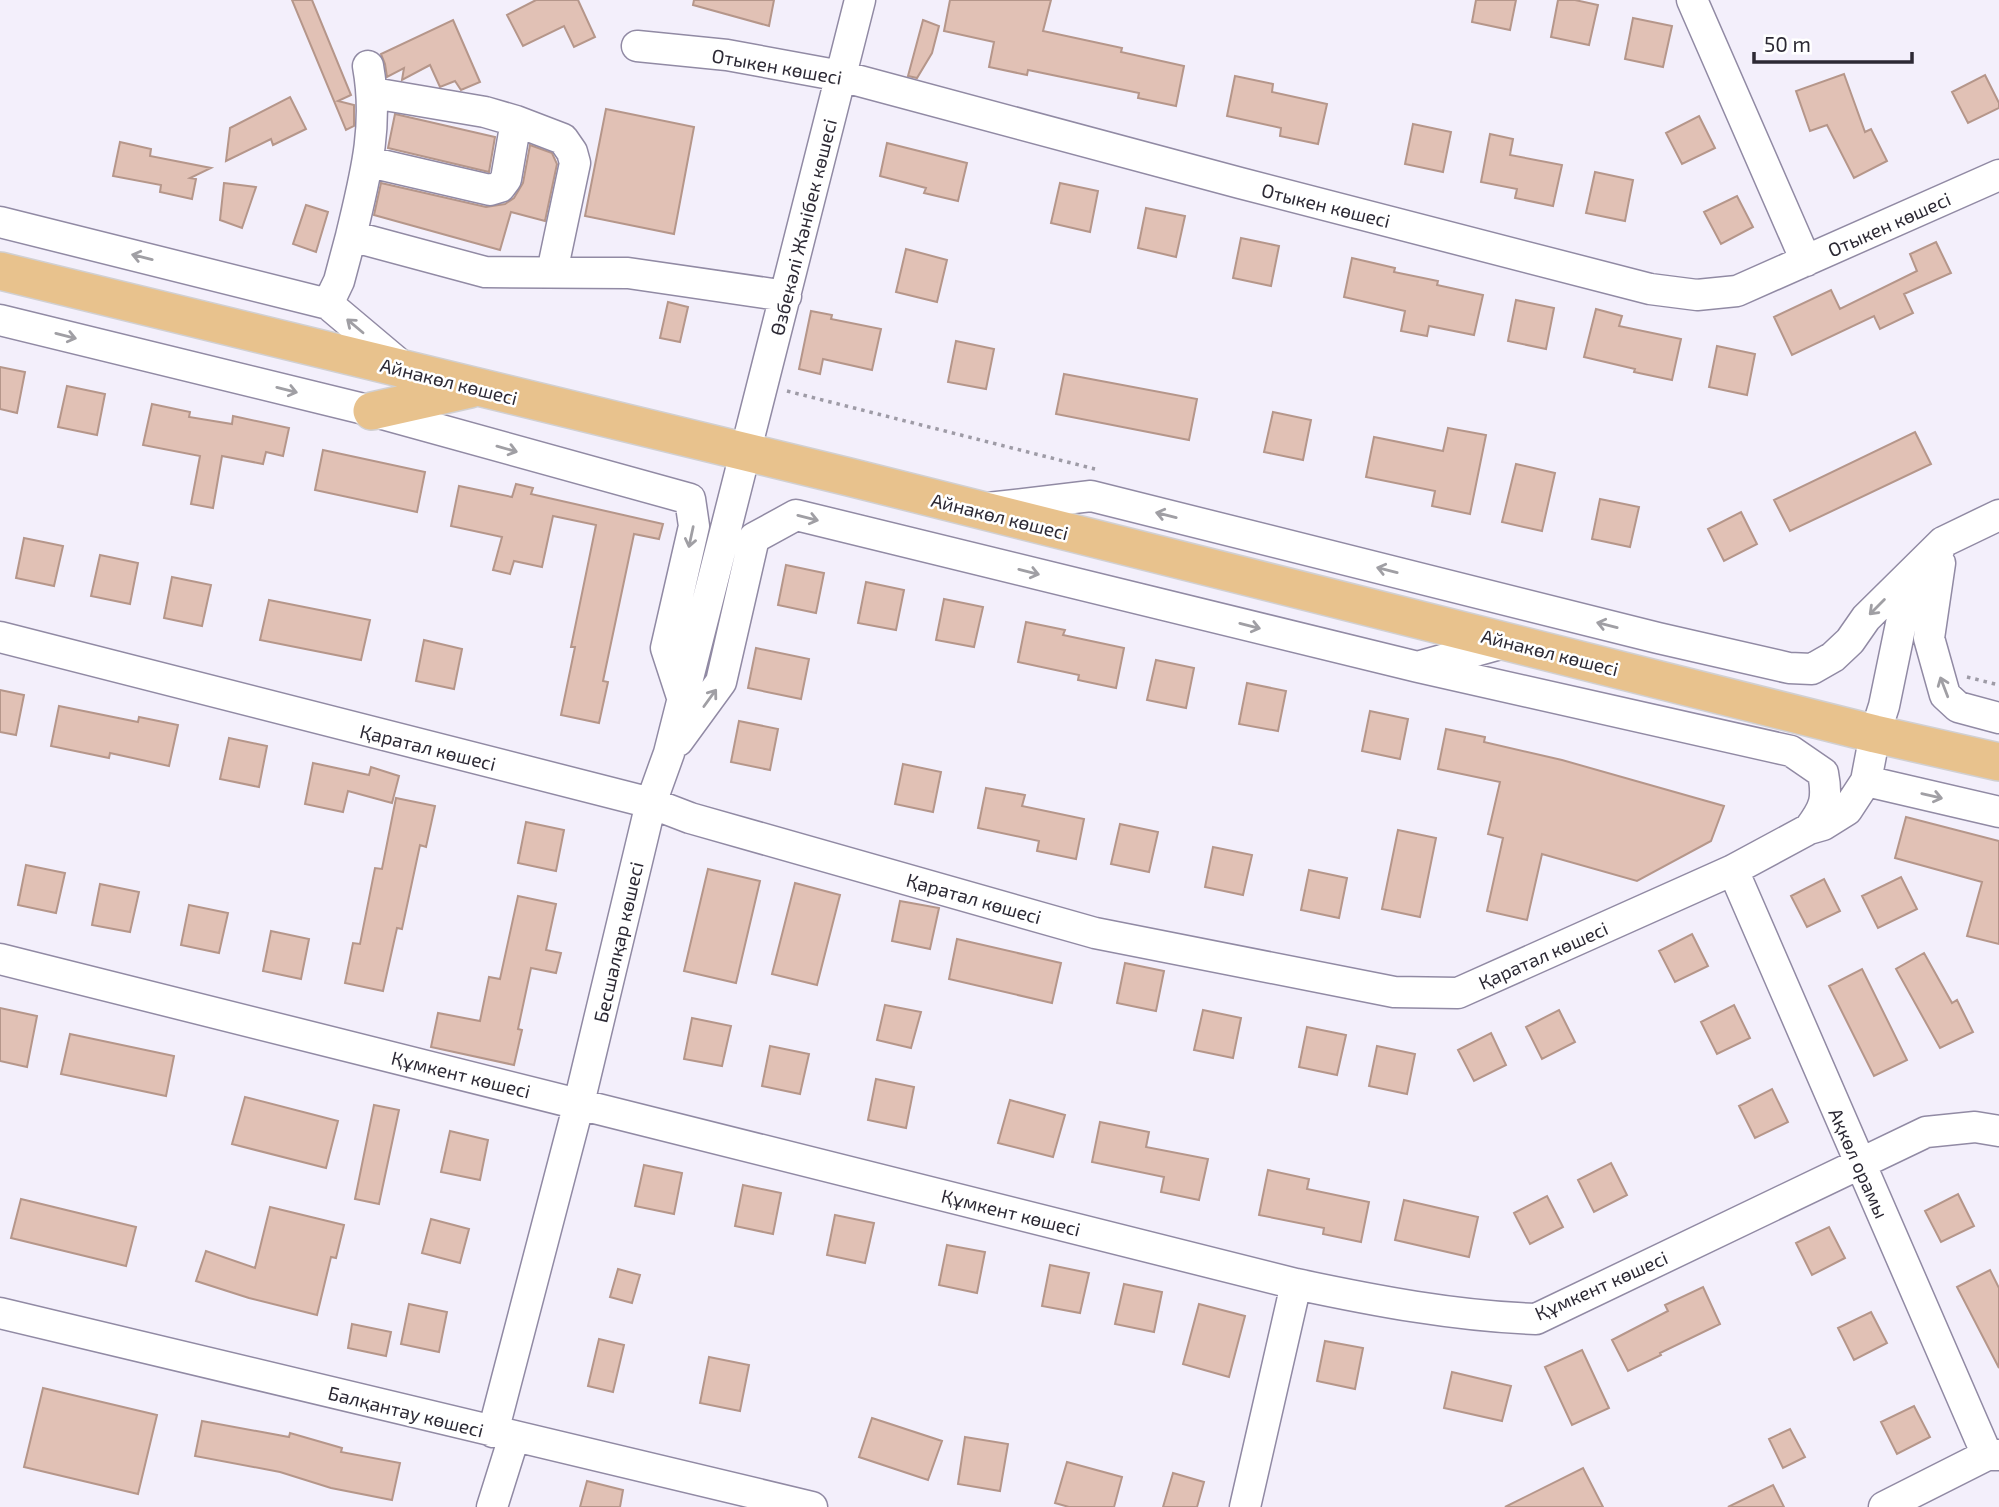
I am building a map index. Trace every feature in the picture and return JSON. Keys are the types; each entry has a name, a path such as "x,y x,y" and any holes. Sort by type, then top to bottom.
{"main road":[{"name":"Айнакөл көшесі","path":"0,271 1875,734 1999,762"},
{"path":"372,411 476,388"}],"street":[{"name":"Өзбекәлі Жәнібек көшесі","path":"746,454 860,0"},
{"path":"1692,0 1806,261"},
{"name":"Отыкен көшесі","path":"636,46 727,55 841,76 1650,289 1697,295 1722,294 1737,290 1999,175"},
{"path":"328,304 339,281 369,162 370,79 516,121 563,139 572,152 575,163 551,272"},
{"path":"369,162 490,190 499,187 506,179 516,121"},
{"path":"0,222 328,304 407,370"},
{"path":"351,236 485,272 628,273 786,296"},
{"path":"0,320 372,411 690,499 694,526 666,648 683,700"},
{"name":"Бесшалқар көшесі","path":"492,1507 504,1435 579,1103 651,803 670,753 746,454"},
{"path":"974,510 1091,496 1658,638 1789,668 1812,669 1833,657 1850,641 1866,618 1943,542 1999,515"},
{"path":"670,753 721,682 754,538 796,515 1418,667 1791,751 1823,773 1826,791 1822,811 1809,829"},
{"path":"1943,542 1929,638 1945,695 1958,707 1994,718"},
{"name":"Қаратал көшесі","path":"0,637 651,803 690,818 1095,933 1394,992 1458,993 1733,870 1847,810 1866,781 1903,614 1943,542"},
{"path":"1586,661 1658,638"},
{"path":"1418,667 1507,642"},
{"path":"1866,781 1999,812"},
{"name":"Ақкөл орамы","path":"1733,870 1859,1163 1993,1455"},
{"name":"Құмкент көшесі","path":"0,959 1296,1284 1393,1304 1491,1317 1536,1319 1926,1132 1975,1127 1999,1131"},
{"path":"1245,1507 1296,1284"},
{"name":"Балқантау көшесі","path":"0,1313 812,1507"},
{"path":"1884,1507 1993,1455"}],"building":[{"path":"292,0 312,0 351,95 338,101 354,105 354,126 346,130"},
{"path":"536,0 578,0 595,37 574,47 564,26 523,46 507,15"},
{"path":"694,0 774,0 769,26 693,5"},
{"path":"950,0 1051,0 1043,31 1122,48 1121,52 1184,66 1176,106 1138,98 1139,93 1028,70 1027,75 989,67 994,42 944,31"},
{"path":"1476,0 1516,0 1510,30 1472,22"},
{"path":"1558,0 1575,0 1598,5 1589,45 1551,37"},
{"path":"1633,18 1672,26 1663,67 1625,59"},
{"path":"453,20 480,82 461,90 455,81 440,87 430,65 402,80 404,68 387,77 381,54"},
{"path":"923,20 939,26 932,53 917,78 908,76"},
{"path":"1844,74 1865,132 1871,129 1887,161 1854,178 1827,125 1810,131 1796,91"},
{"path":"1985,75 1999,108 1968,123 1952,92"},
{"path":"1235,76 1273,84 1272,92 1327,104 1318,144 1280,136 1281,128 1227,116"},
{"path":"290,97 306,129 273,145 271,139 226,161 230,128"},
{"path":"606,109 694,127 674,234 585,216"},
{"path":"395,114 495,137 489,172 388,148"},
{"path":"1699,116 1715,148 1682,164 1666,133"},
{"path":"1413,124 1451,132 1443,172 1405,164"},
{"path":"1490,134 1513,139 1510,155 1562,165 1553,206 1515,198 1517,189 1481,182"},
{"path":"120,142 151,149 150,156 211,168 190,178 196,179 192,199 160,192 161,185 113,176"},
{"path":"887,143 967,163 958,201 924,193 926,188 880,176"},
{"path":"530,145 552,153 557,164 545,221 511,212 500,250 374,215 381,183 486,207 505,204 514,198 523,183"},
{"path":"1595,172 1633,180 1625,221 1586,213"},
{"path":"224,183 256,187 242,228 220,220"},
{"path":"1060,183 1098,191 1090,232 1051,223"},
{"path":"1737,196 1753,227 1721,244 1704,212"},
{"path":"306,205 328,212 316,252 293,244"},
{"path":"1146,208 1185,216 1176,257 1138,248"},
{"path":"1241,238 1279,246 1271,286 1233,278"},
{"path":"1936,242 1951,273 1904,294 1913,313 1880,329 1874,316 1792,355 1774,317 1831,290 1840,309 1917,271 1910,254"},
{"path":"906,249 947,260 937,302 896,292"},
{"path":"1352,258 1395,268 1394,272 1438,281 1437,285 1483,295 1474,335 1429,326 1427,336 1401,331 1405,311 1344,297"},
{"path":"1516,300 1554,308 1546,349 1508,341"},
{"path":"668,302 688,307 680,342 660,338"},
{"path":"1596,309 1622,316 1619,326 1681,339 1672,380 1584,357"},
{"path":"811,311 832,315 831,319 881,329 872,370 823,359 820,374 799,369"},
{"path":"956,341 994,349 986,389 948,382"},
{"path":"1717,346 1755,354 1747,395 1709,387"},
{"path":"0,367 25,372 17,413 0,409"},
{"path":"1064,374 1197,399 1189,440 1056,414"},
{"path":"67,386 105,394 97,435 58,427"},
{"path":"152,404 190,412 189,417 232,424 233,416 289,428 283,456 266,452 263,464 222,456 213,508 191,504 200,456 143,445"},
{"path":"1273,412 1311,420 1303,460 1264,452"},
{"path":"1448,428 1486,435 1470,514 1432,506 1435,491 1366,477 1374,437 1443,451"},
{"path":"1915,432 1931,464 1790,531 1774,500"},
{"path":"323,450 425,472 417,512 315,490"},
{"path":"1516,464 1555,473 1542,531 1502,522"},
{"path":"516,484 533,488 531,494 663,524 659,539 634,534 603,681 608,682 599,723 561,715 575,647 571,647 596,525 553,516 542,567 514,561 510,574 493,570 502,537 451,526 459,486 512,497"},
{"path":"1600,499 1639,507 1630,547 1592,539"},
{"path":"1741,512 1757,544 1724,561 1708,529"},
{"path":"24,538 63,546 54,586 16,578"},
{"path":"100,555 138,563 130,604 91,596"},
{"path":"786,565 824,573 816,613 778,605"},
{"path":"172,577 211,585 202,626 164,618"},
{"path":"866,582 904,590 896,630 858,623"},
{"path":"944,599 983,607 974,647 936,640"},
{"path":"269,600 370,620 361,660 260,640"},
{"path":"1026,622 1065,630 1063,635 1124,648 1116,688 1078,680 1079,675 1018,662"},
{"path":"424,640 462,649 454,689 416,681"},
{"path":"756,648 809,659 801,699 748,688"},
{"path":"1156,660 1194,668 1186,708 1147,700"},
{"path":"1247,683 1286,691 1278,731 1239,724"},
{"path":"0,690 24,695 16,735 0,732"},
{"path":"59,706 138,722 139,717 178,725 169,766 110,753 109,758 51,746"},
{"path":"1370,711 1408,719 1400,759 1362,751"},
{"path":"739,721 778,729 770,770 731,762"},
{"path":"1446,729 1485,737 1484,742 1562,760 1724,806 1711,841 1637,881 1542,854 1527,920 1487,911 1503,838 1488,834 1500,782 1438,769"},
{"path":"229,738 267,746 259,787 220,779"},
{"path":"313,763 369,775 371,767 399,776 392,803 348,791 343,812 305,804"},
{"path":"903,764 941,772 933,812 895,804"},
{"path":"986,788 1025,795 1022,806 1084,819 1076,859 1037,851 1039,841 978,828"},
{"path":"396,798 435,806 426,847 420,845 402,929 397,928 383,991 345,983 353,943 360,944 375,868 382,869"},
{"path":"1906,817 1999,841 1999,944 1967,936 1982,882 1895,858"},
{"path":"526,822 564,830 556,871 518,863"},
{"path":"1120,824 1158,832 1149,872 1111,864"},
{"path":"1398,830 1436,838 1420,917 1382,909"},
{"path":"1213,847 1252,855 1243,895 1205,887"},
{"path":"26,865 65,873 56,913 18,905"},
{"path":"708,869 760,881 736,983 684,971"},
{"path":"1309,870 1347,878 1339,918 1301,910"},
{"path":"1901,877 1917,909 1878,928 1862,896"},
{"path":"1824,879 1840,911 1807,927 1791,896"},
{"path":"795,883 840,895 817,985 772,974"},
{"path":"100,884 139,892 130,932 92,925"},
{"path":"518,896 556,904 546,950 561,953 556,973 531,968 518,1029 522,1030 514,1065 431,1047 438,1013 480,1021 489,977 500,979"},
{"path":"900,901 939,908 930,949 892,941"},
{"path":"189,905 228,913 219,953 181,945"},
{"path":"271,931 309,939 301,979 263,971"},
{"path":"1692,934 1708,966 1675,982 1659,951"},
{"path":"957,939 1061,963 1052,1003 949,979"},
{"path":"1924,953 1952,1003 1957,1000 1973,1032 1940,1048 1896,969"},
{"path":"1125,963 1164,971 1156,1011 1117,1003"},
{"path":"1862,969 1907,1060 1874,1076 1829,986"},
{"path":"885,1005 921,1012 911,1048 877,1040"},
{"path":"1734,1005 1750,1038 1717,1054 1701,1022"},
{"path":"0,1008 37,1016 27,1067 0,1061"},
{"path":"1203,1010 1241,1018 1233,1058 1194,1050"},
{"path":"1559,1010 1575,1042 1542,1059 1526,1027"},
{"path":"692,1018 731,1026 722,1066 684,1059"},
{"path":"1307,1027 1346,1035 1337,1075 1299,1067"},
{"path":"1491,1033 1506,1065 1474,1081 1458,1050"},
{"path":"70,1034 174,1056 166,1096 61,1074"},
{"path":"770,1046 809,1054 800,1094 762,1086"},
{"path":"1377,1046 1415,1054 1407,1094 1369,1086"},
{"path":"876,1079 914,1087 906,1128 868,1120"},
{"path":"1772,1089 1788,1122 1755,1138 1739,1106"},
{"path":"245,1097 338,1121 326,1168 232,1144"},
{"path":"1010,1100 1065,1115 1053,1157 998,1143"},
{"path":"374,1105 399,1110 379,1204 355,1199"},
{"path":"1100,1122 1149,1132 1146,1147 1208,1159 1199,1200 1161,1192 1164,1177 1092,1162"},
{"path":"450,1131 488,1140 480,1180 441,1172"},
{"path":"1611,1163 1627,1195 1594,1212 1578,1180"},
{"path":"644,1165 682,1173 674,1214 635,1206"},
{"path":"1268,1170 1309,1179 1307,1189 1369,1202 1361,1242 1323,1234 1324,1228 1259,1215"},
{"path":"743,1185 781,1193 773,1234 735,1226"},
{"path":"1958,1194 1974,1226 1941,1242 1925,1211"},
{"path":"1547,1196 1563,1227 1530,1244 1514,1213"},
{"path":"21,1199 136,1227 126,1266 11,1238"},
{"path":"1404,1200 1478,1217 1469,1257 1395,1240"},
{"path":"270,1207 344,1225 336,1258 331,1257 317,1315 196,1281 206,1251 255,1268"},
{"path":"835,1215 874,1223 865,1263 827,1255"},
{"path":"431,1219 469,1229 460,1263 422,1253"},
{"path":"1829,1227 1845,1258 1812,1275 1796,1243"},
{"path":"947,1245 985,1252 977,1293 939,1285"},
{"path":"1050,1265 1089,1273 1080,1313 1042,1306"},
{"path":"618,1269 640,1275 632,1303 610,1297"},
{"path":"1990,1270 1999,1288 1999,1368 1957,1287"},
{"path":"1124,1284 1162,1292 1154,1332 1115,1324"},
{"path":"1703,1287 1720,1324 1628,1371 1612,1340 1668,1311 1665,1305"},
{"path":"409,1304 447,1312 439,1352 401,1344"},
{"path":"1199,1304 1245,1316 1229,1377 1183,1364"},
{"path":"1871,1312 1887,1343 1854,1360 1838,1328"},
{"path":"352,1324 391,1332 386,1356 348,1348"},
{"path":"599,1339 624,1345 613,1392 588,1386"},
{"path":"1325,1341 1363,1348 1355,1389 1317,1381"},
{"path":"1582,1350 1609,1408 1572,1425 1545,1367"},
{"path":"709,1357 749,1365 740,1411 700,1403"},
{"path":"1452,1372 1511,1386 1502,1421 1444,1408"},
{"path":"43,1388 157,1415 138,1494 24,1467"},
{"path":"1914,1406 1930,1437 1897,1454 1881,1422"},
{"path":"872,1418 942,1441 928,1480 859,1457"},
{"path":"202,1421 289,1437 290,1433 342,1448 341,1452 400,1463 392,1500 331,1488 280,1472 195,1456"},
{"path":"1790,1429 1805,1457 1783,1468 1769,1439"},
{"path":"965,1437 1008,1444 1000,1491 958,1484"},
{"path":"1067,1462 1122,1477 1114,1507 1069,1507 1055,1503"},
{"path":"1583,1468 1603,1507 1505,1507"},
{"path":"1173,1473 1204,1482 1197,1507 1163,1507"},
{"path":"587,1481 623,1490 620,1507 580,1507"},
{"path":"1773,1485 1784,1507 1728,1507"}]}
